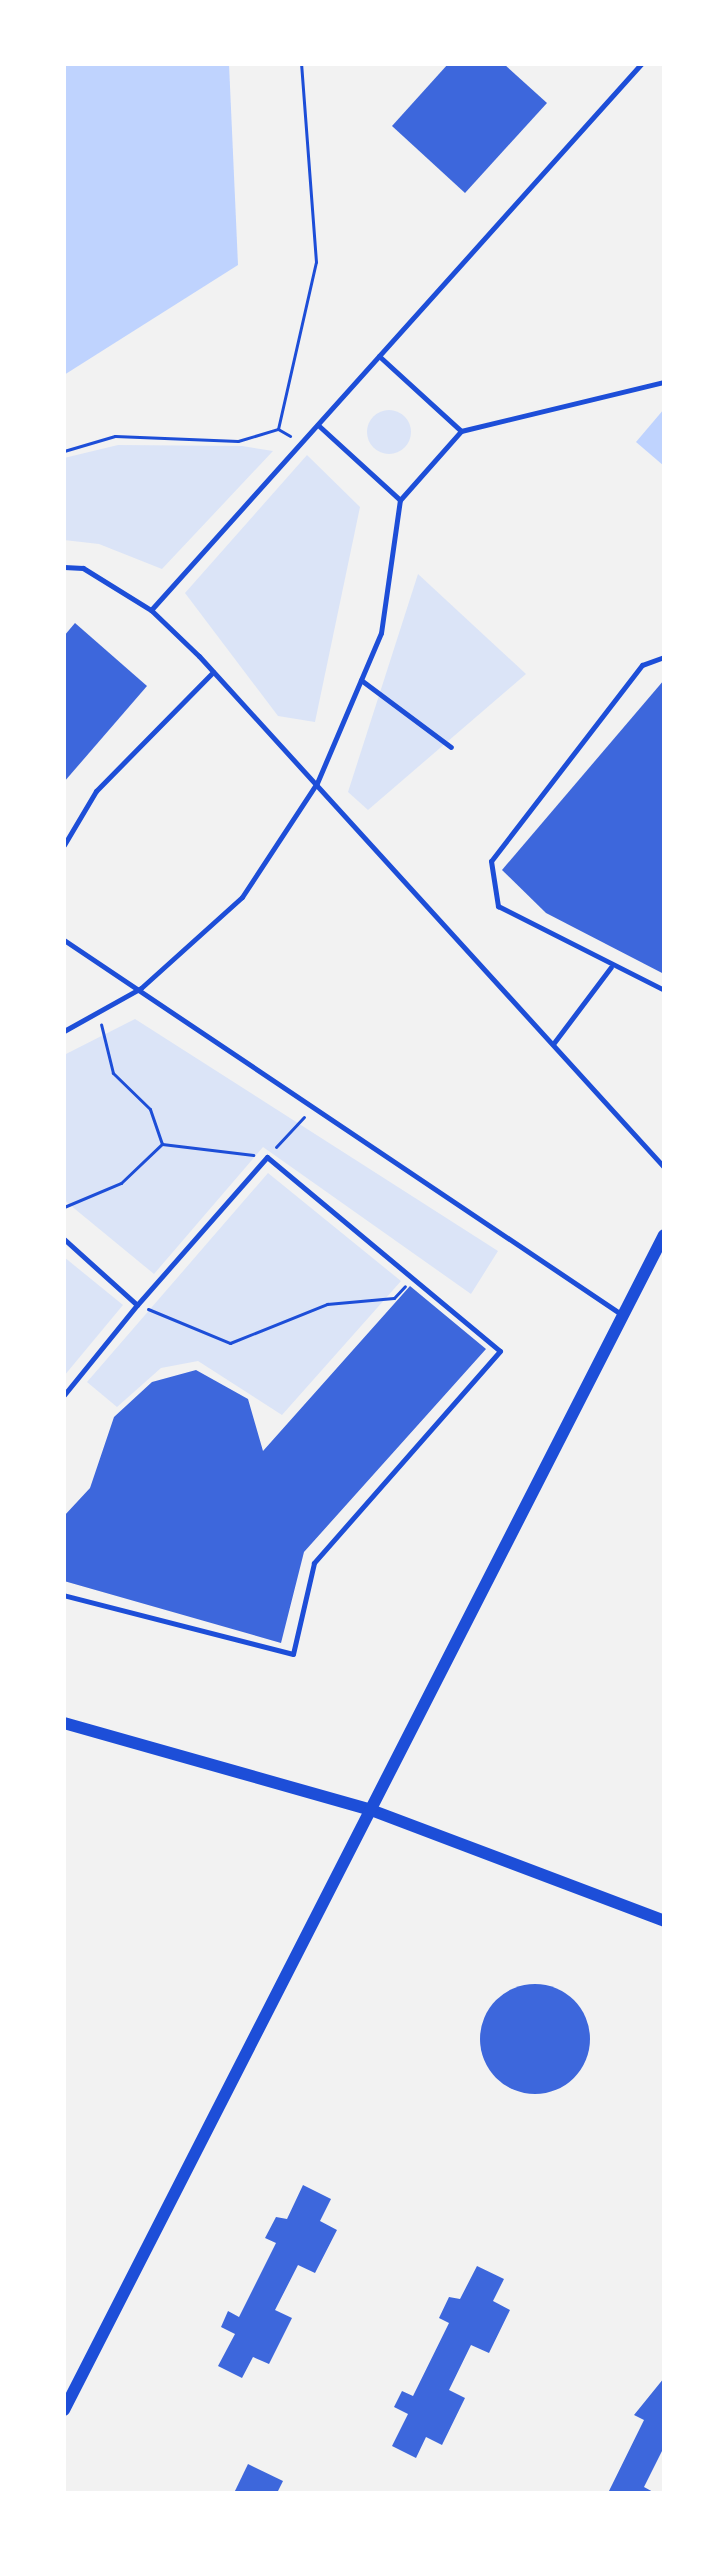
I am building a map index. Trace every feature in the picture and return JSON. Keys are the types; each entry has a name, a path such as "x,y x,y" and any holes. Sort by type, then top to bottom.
{"street":[{"path":"64,2410 664,1235"},
{"path":"64,1723 371,1810 664,1921"}],"lane":[{"path":"151,610 641,64"},
{"path":"379,356 461,431"},
{"path":"64,1031 141,988 242,897 317,783 381,633 400,500 461,431 664,382"},
{"path":"318,425 400,500"},
{"path":"64,567 83,568 151,610 317,783 664,1167"},
{"path":"664,657 642,665 491,861 498,906 611,967 664,990"},
{"path":"64,845 96,791 213,672"},
{"path":"361,680 451,747"},
{"path":"64,940 141,988 622,1315"},
{"path":"553,1044 611,967"},
{"path":"64,1395 137,1305 267,1157 500,1351 314,1563 293,1654 64,1595"},
{"path":"64,1239 137,1305"}],"path":[{"path":"278,429 316,262 301,64"},
{"path":"64,451 115,436 238,441 278,429 301,444"},
{"path":"94,1014 108,1036 113,1073 150,1109 162,1144"},
{"path":"162,1144 267,1157 314,1106"},
{"path":"64,1207 121,1183 162,1144"},
{"path":"137,1305 230,1343 327,1304 394,1298 413,1278"}],"shaded area":[{"path":"389,410 405,416 411,432 405,448 389,454 373,448 367,432 373,416"},
{"path":"118,445 242,446 273,451 162,569 99,544 64,540 64,458"},
{"path":"307,455 360,507 315,722 278,716 185,593"},
{"path":"418,574 526,674 368,810 348,792"},
{"path":"135,1019 498,1251 471,1294 263,1147 154,1274 64,1200 64,1055"},
{"path":"268,1173 401,1281 282,1415 198,1361 161,1368 117,1407 87,1382"},
{"path":"64,1257 123,1305 64,1376"}],"water":[{"path":"64,64 229,64 238,265 64,375"},
{"path":"664,409 664,466 636,442"}],"building":[{"path":"448,64 504,64 547,103 465,193 392,126"},
{"path":"75,623 147,686 64,782 64,636"},
{"path":"664,680 664,974 546,913 502,870"},
{"path":"410,1286 486,1349 304,1552 281,1643 64,1581 64,1516 90,1488 114,1417 152,1382 196,1370 248,1399 263,1451"},
{"path":"535,1984 556,1988 574,2000 586,2018 590,2039 586,2060 574,2078 556,2090 535,2094 514,2090 496,2078 484,2060 480,2039 484,2018 496,2000 514,1988"},
{"path":"303,2185 331,2199 320,2221 337,2230 315,2273 298,2265 275,2310 292,2318 269,2364 253,2357 242,2378 218,2366 235,2334 221,2327 228,2311 239,2317 276,2243 265,2238 276,2217 287,2219"},
{"path":"477,2266 504,2279 493,2301 510,2310 489,2353 471,2345 449,2390 465,2398 442,2445 426,2437 416,2458 392,2446 408,2414 394,2407 402,2391 413,2396 449,2323 439,2318 449,2297 460,2299"},
{"path":"664,2378 664,2447 644,2487 655,2493 608,2493 644,2420 634,2415"},
{"path":"248,2464 283,2481 277,2493 234,2493"}]}
